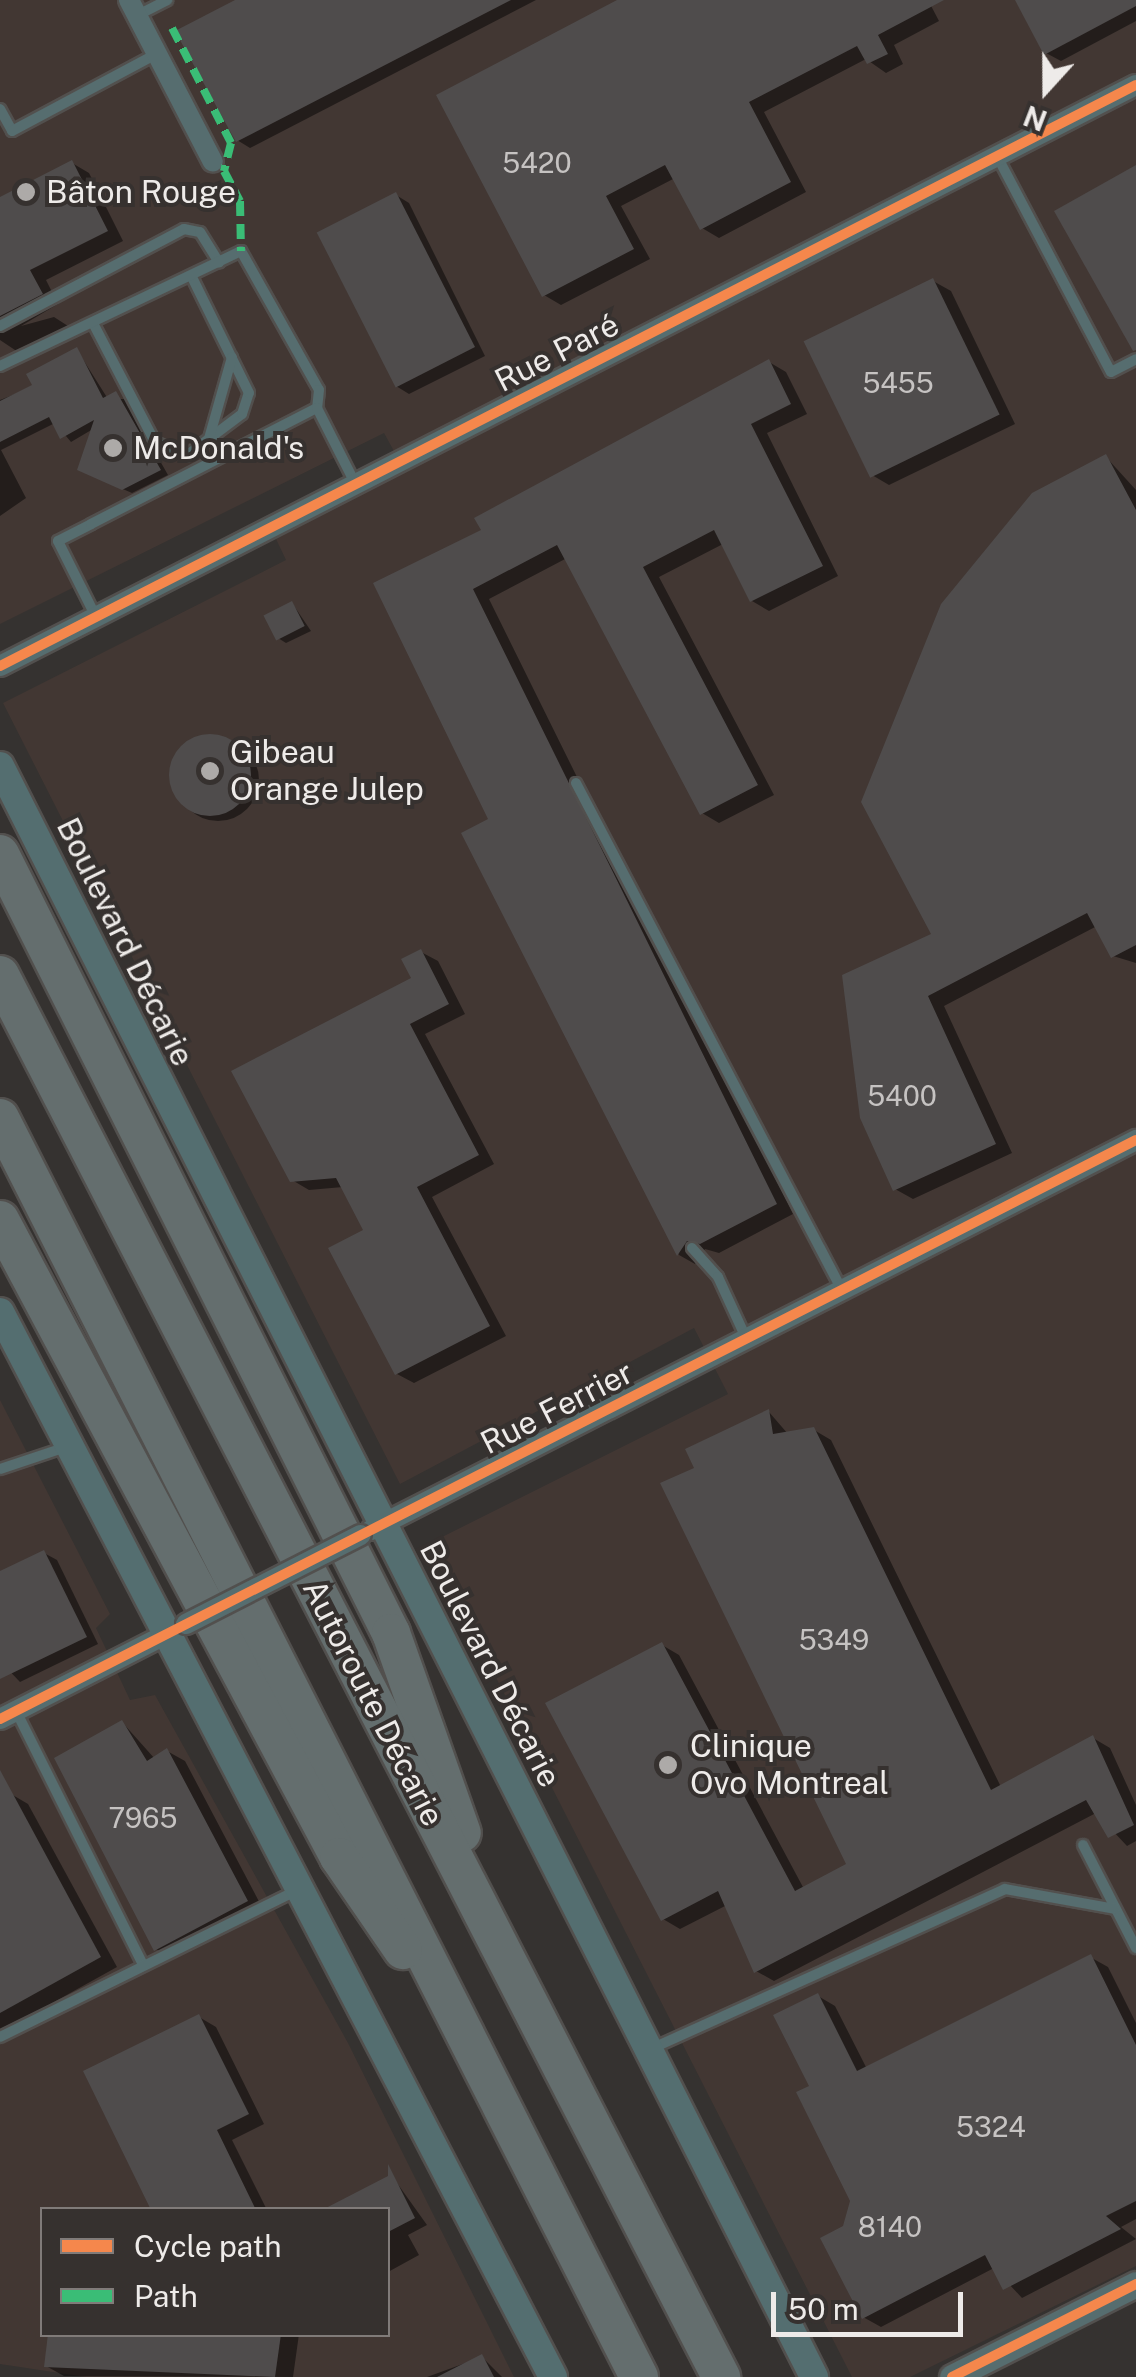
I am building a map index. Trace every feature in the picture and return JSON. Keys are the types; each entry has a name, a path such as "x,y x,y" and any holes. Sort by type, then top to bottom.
{"highway":[{"path":"0,854 390,1633 512,1972"},
{"name":"Autoroute Décarie","path":"0,974 720,2377"},
{"name":"Autoroute Décarie","path":"0,1118 639,2377"},
{"path":"0,1220 339,1857 468,2043"}],"main road":[{"name":"Boulevard Décarie","path":"0,766 371,1530 647,2050 814,2377"},
{"path":"0,1312 69,1446 177,1629 300,1889 553,2377"}],"street":[{"path":"133,8 213,162"},
{"name":"Rue Paré","path":"0,666 1136,86"},
{"name":"Rue Ferrier","path":"8,1714 1136,1140"},
{"path":"952,2377 1136,2284"}],"lane":[{"path":"133,8 167,0"},
{"path":"0,110 12,132 156,54"},
{"path":"997,156 1112,372 1136,360"},
{"path":"0,326 184,229 200,232 219,263"},
{"path":"0,366 94,326 241,251 319,390 317,408 356,484"},
{"path":"94,326 165,453 186,456 208,442 248,405 232,357 192,277"},
{"path":"208,442 232,357"},
{"path":"96,617 58,541 317,408"},
{"path":"576,783 842,1291"},
{"path":"692,1248 718,1277 746,1339"},
{"path":"0,1469 69,1446"},
{"path":"8,1714 142,1963"},
{"path":"1082,1845 1136,1948"},
{"path":"0,2037 142,1963 300,1889"},
{"path":"647,2050 1005,1889 1115,1909"}],"shaded area":[{"path":"0,0 1136,0 1136,2266 910,2377 852,2377 428,1544 728,1394 694,1328 400,1484 3,703 286,560 276,539 405,471 384,433 0,624"},
{"path":"0,1400 110,1614 96,1628 130,1700 155,1695 348,2043 514,2377 86,2377 0,2364"}],"building":[{"path":"235,0 511,0 236,142 175,31"},
{"path":"617,0 944,0 878,35 888,54 867,64 857,46 749,102 791,182 700,230 665,165 606,196 634,249 542,297 436,95"},
{"path":"1015,0 1136,0 1136,6 1044,55"},
{"path":"72,160 108,231 30,270 43,294 0,316 0,197"},
{"path":"1136,165 1136,350 1133,351 1054,211"},
{"path":"396,192 475,347 396,387 317,232"},
{"path":"933,278 1000,415 870,478 804,341"},
{"path":"77,347 103,398 116,391 161,470 122,490 77,470 94,420 60,439 49,417 0,442 0,401 32,385 26,374"},
{"path":"769,359 791,404 751,424 823,566 750,602 714,530 643,567 758,785 700,815 557,545 473,589 777,1204 700,1244 687,1241 677,1256 461,833 488,819 373,583 481,530 474,518"},
{"path":"1106,454 1136,510 1136,945 1111,958 1087,913 928,996 996,1144 893,1191 860,1118 842,975 931,934 861,802 941,604 1032,493"},
{"path":"292,601 305,626 276,640 263,616"},
{"name":"Gibeau Orange Julep","path":"210,734 226,737 239,746 248,759 248,791 239,804 226,813 210,816 194,813 181,804 172,791 169,775 172,759 181,746 194,737"},
{"path":"421,949 449,1004 410,1024 479,1155 417,1187 490,1326 395,1375 328,1248 363,1230 336,1178 290,1182 231,1071 411,978 401,959"},
{"path":"769,1409 773,1434 814,1427 991,1790 1093,1735 1134,1825 1108,1838 1086,1800 754,1973 718,1891 661,1921 545,1703 662,1642 795,1891 846,1864 660,1483 694,1468 685,1449"},
{"path":"44,1550 87,1637 0,1679 0,1571"},
{"path":"122,1720 147,1761 167,1748 248,1901 154,1951 54,1758"},
{"path":"0,1770 101,1957 0,2013"},
{"path":"1091,1954 1136,2045 1136,2201 1106,2216 1121,2229 1003,2290 985,2255 862,2319 820,2238 843,2226 850,2201 796,2092 809,2086 773,2015 818,1993 857,2071"},
{"path":"199,2014 249,2114 217,2130 255,2207 150,2207 83,2071"},
{"path":"388,2164 415,2218 390,2231 390,2207 328,2207 388,2176"},
{"path":"48,2337 281,2337 275,2377 44,2367"},
{"path":"482,2354 494,2377 437,2377"}],"marked path":[{"path":"172,28 231,143 224,171 240,201 241,251"}],"cycle path":[{"path":"0,666 1136,85"},
{"path":"0,1719 1136,1140"},
{"path":"952,2377 1136,2284"}],"place":[{"name":"Bâton Rouge","path":"26,192"},
{"name":"McDonald's","path":"113,448"},
{"name":"Gibeau Orange Julep","path":"210,771"},
{"name":"Clinique Ovo Montreal","path":"668,1765"}]}
